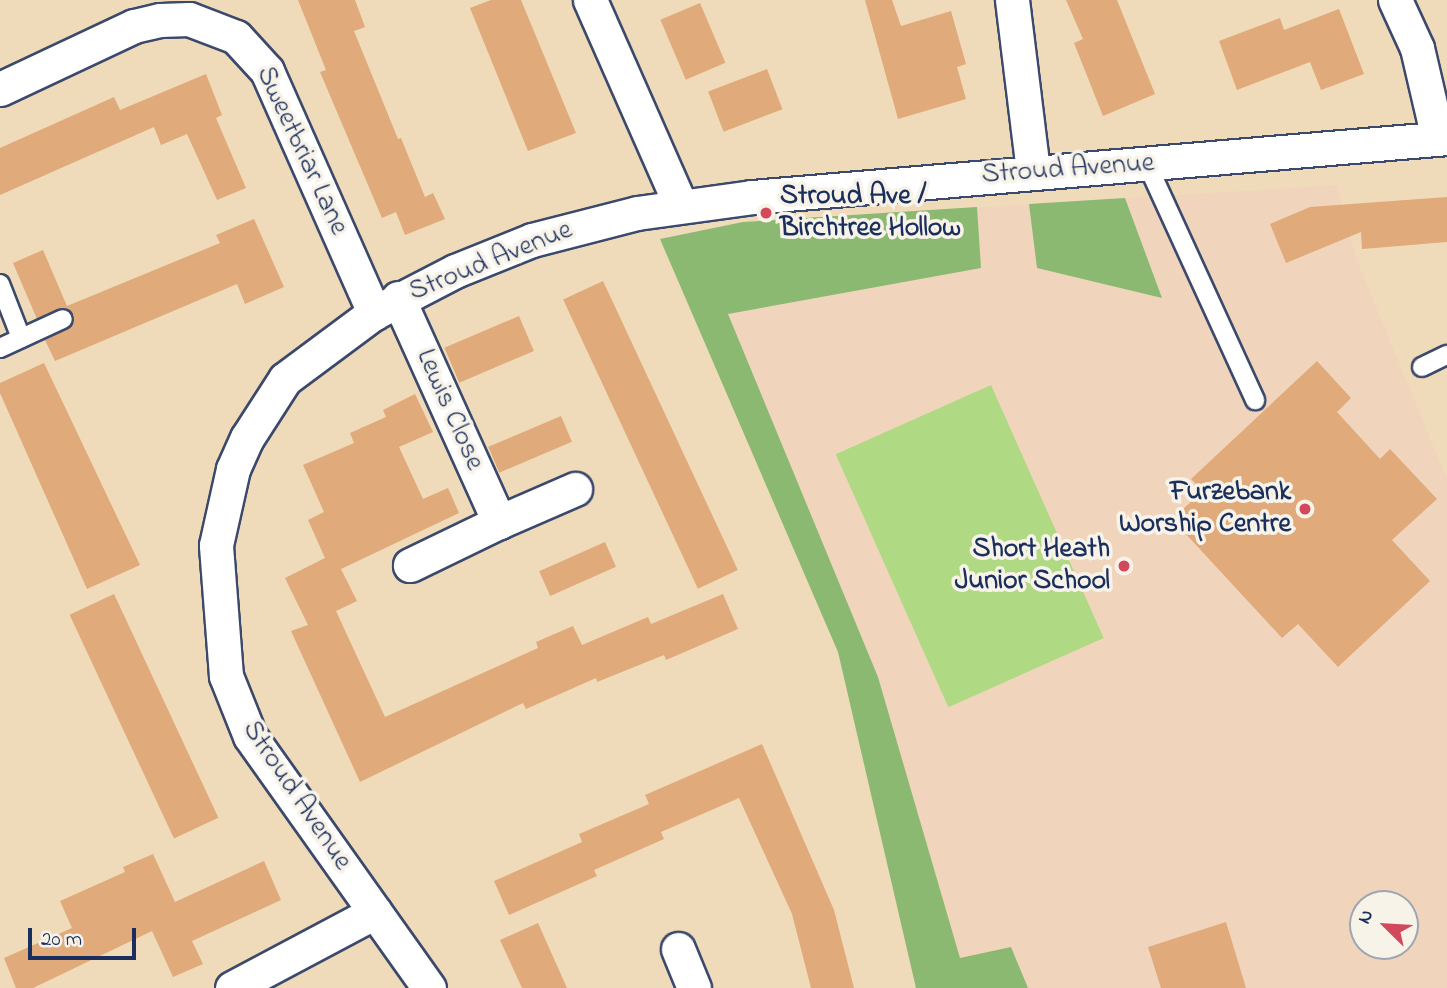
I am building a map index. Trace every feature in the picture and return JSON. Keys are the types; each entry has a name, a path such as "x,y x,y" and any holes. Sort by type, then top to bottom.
{"street":[{"path":"590,0 681,206"},
{"path":"1012,0 1033,172"},
{"path":"1395,0 1417,48 1443,138"},
{"name":"Sweetbriar Lane","path":"0,89 134,26 160,20 189,19 236,37 267,71 386,305"},
{"name":"Stroud Avenue","path":"429,988 250,736 226,676 216,545 233,469 247,438 285,379 386,305 532,240 582,225 681,206 1033,172 1443,138"},
{"name":"Lewis Close","path":"386,305 499,522"},
{"path":"410,565 575,489"},
{"path":"232,988 375,912"},
{"path":"678,949 694,988"}],"lane":[{"path":"1147,164 1255,400"},
{"path":"0,284 21,338"},
{"path":"0,348 63,319"},
{"path":"1422,367 1447,355"}],"shaded area":[{"name":"Short Heath Junior School","path":"1337,185 1356,258 1447,479 1447,988 916,988 838,652 660,239 743,222"}],"green space":[{"path":"1125,198 1162,298 1037,268 1029,204"},
{"path":"977,207 981,268 728,314 878,677 960,958 1011,947 1028,988 916,988 838,652 660,239 743,222"},
{"path":"991,385 1104,638 948,707 836,454"}],"building":[{"path":"298,0 355,0 365,27 354,31 398,139 401,138 425,197 433,193 445,219 405,235 396,212 382,218 320,72 326,70"},
{"path":"491,0 521,0 576,133 528,151 470,8"},
{"path":"865,0 892,0 901,26 951,11 966,64 957,67 966,99 898,119"},
{"path":"1066,0 1117,0 1155,94 1103,116 1074,43 1083,39"},
{"path":"700,3 725,63 686,80 660,20"},
{"path":"1339,9 1364,74 1321,90 1310,62 1237,90 1219,41 1280,18 1284,30"},
{"path":"767,69 782,109 724,132 708,92"},
{"path":"206,74 222,115 216,118 246,188 217,200 187,134 161,145 154,127 0,195 0,148 114,97 120,110"},
{"path":"1447,197 1447,242 1362,249 1361,232 1286,263 1270,224 1310,207"},
{"path":"254,219 284,287 245,304 237,284 55,361 45,340 72,326 74,315 63,308 37,319 13,263 43,250 67,306 220,243 216,235"},
{"path":"603,281 738,570 698,589 563,300"},
{"path":"519,316 534,351 459,383 444,348"},
{"name":"Furzebank Worship Centre","path":"1317,361 1351,398 1337,412 1380,459 1390,449 1437,499 1392,540 1430,581 1338,667 1298,624 1282,638 1172,519 1203,491 1191,479"},
{"path":"44,363 140,565 87,589 0,393 0,383"},
{"path":"415,394 433,432 399,447 423,499 448,488 459,513 341,569 357,601 336,611 385,717 538,648 536,642 573,626 582,645 648,617 651,624 723,594 738,629 666,660 664,655 597,682 596,678 526,709 523,703 360,782 291,631 308,625 285,578 325,558 308,520 324,512 303,465 354,443 350,433 386,417 383,410"},
{"path":"561,416 572,442 499,473 488,447"},
{"path":"605,542 616,567 550,596 539,571"},
{"path":"114,594 218,818 174,839 70,615"},
{"path":"762,744 834,910 854,988 811,988 792,914 739,798 661,832 664,839 594,870 597,876 509,915 494,881 582,842 579,834 649,804 645,795"},
{"path":"153,854 175,902 264,861 281,900 192,941 203,964 173,977 152,931 33,988 16,988 4,958 72,928 60,901 125,872 123,867"},
{"path":"1226,922 1246,988 1161,988 1148,947"},
{"path":"538,923 567,988 522,988 500,940"}],"place":[{"name":"Stroud Ave / Birchtree Hollow","path":"766,213"},
{"name":"Furzebank Worship Centre","path":"1305,509"},
{"name":"Short Heath Junior School","path":"1124,566"}]}
